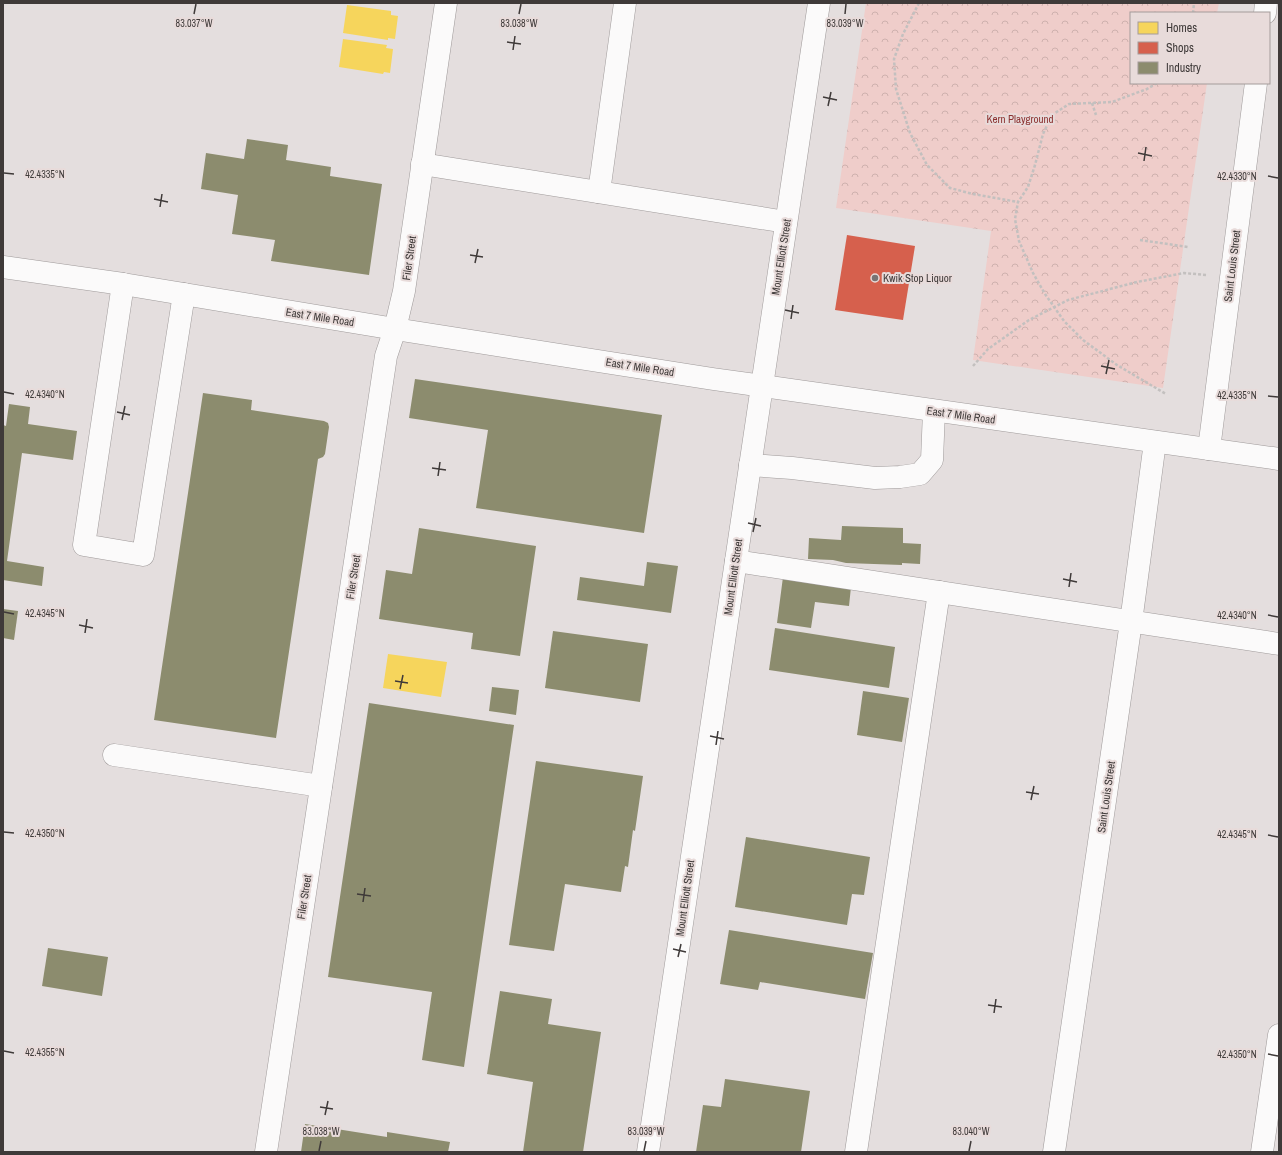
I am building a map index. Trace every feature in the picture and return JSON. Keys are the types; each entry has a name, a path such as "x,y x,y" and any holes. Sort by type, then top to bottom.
{"street":[{"name":"Filer Street","path":"266,1152 386,356 395,329 404,291 446,3"},
{"path":"598,192 625,3"},
{"name":"Mount Elliott Street","path":"648,1152 819,3"},
{"name":"Saint Louis Street","path":"1209,449 1256,84"},
{"path":"422,164 786,222"},
{"name":"East 7 Mile Road","path":"3,267 123,284 395,329 762,386 1279,459"},
{"path":"123,284 84,545 143,555 184,294"},
{"path":"750,465 792,468 875,478 900,477 920,474 932,460 934,411"},
{"name":"Saint Louis Street","path":"1054,1152 1131,622 1155,442"},
{"path":"736,561 1279,644"},
{"path":"856,1152 939,592"},
{"path":"114,755 321,786"},
{"path":"1262,1152 1279,1035"}],"path":[{"path":"919,3 903,34 894,59 896,89 910,133 927,165 950,188 973,194 1018,202"},
{"path":"1155,84 1147,89 1112,102 1070,104 1052,115 1043,134 1028,187 1018,202 1015,219 1019,241 1034,273 1045,294 1064,321 1082,340 1117,365 1166,394"},
{"path":"1092,103 1096,115"},
{"path":"1140,240 1188,247"},
{"path":"973,366 988,349 1029,320 1068,300 1137,282 1184,273 1231,278"}],"green space":[{"name":"Kern Playground","path":"866,3 1219,3 1217,12 1130,12 1130,84 1207,84 1163,388 973,360 991,231 836,208"}],"building: Homes":[{"path":"347,5 391,11 391,15 398,16 395,39 388,38 388,40 343,33"},
{"path":"343,39 387,45 386,48 393,49 390,73 384,72 383,74 339,67"},
{"path":"388,654 447,662 441,697 383,688"}],"building: Shops":[{"path":"847,235 915,246 903,320 835,310"}],"building: Industry":[{"path":"247,139 288,145 286,160 331,167 330,176 382,184 369,275 271,261 275,240 232,234 238,195 201,189 206,153 244,159"},
{"path":"415,379 662,415 644,533 476,508 488,430 409,418"},
{"path":"203,393 252,400 251,410 324,421 328,423 329,427 325,454 323,457 318,459 276,738 154,720"},
{"path":"9,404 30,407 28,424 77,431 73,460 22,453 7,561 44,567 42,586 3,580 3,425 6,426"},
{"path":"842,526 903,528 903,543 921,544 920,564 902,563 902,565 846,563 833,560 808,559 809,538 841,540"},
{"path":"419,528 536,546 520,656 471,649 473,633 379,619 386,570 412,574"},
{"path":"647,562 678,566 671,613 577,600 580,577 644,586"},
{"path":"783,577 851,587 849,606 815,602 811,628 777,623"},
{"path":"3,609 18,611 14,640 3,638"},
{"path":"775,628 895,647 889,688 769,670"},
{"path":"553,631 648,644 640,702 545,688"},
{"path":"492,687 519,690 516,715 489,711"},
{"path":"863,691 909,698 902,742 857,735"},
{"path":"369,703 514,725 464,1067 422,1060 432,992 328,977"},
{"path":"536,761 643,776 635,831 633,830 628,867 625,866 621,892 565,884 554,951 509,945"},
{"path":"746,837 870,857 864,895 852,894 847,925 735,907"},
{"path":"729,930 873,953 865,999 760,982 758,990 720,984"},
{"path":"48,948 108,957 102,996 42,986"},
{"path":"500,991 552,999 548,1024 601,1032 583,1152 523,1152 533,1082 487,1074"},
{"path":"725,1079 810,1091 801,1152 696,1152 703,1105 721,1107"},
{"path":"305,1124 387,1137 387,1132 450,1142 448,1152 301,1152"}],"place":[{"name":"Kwik Stop Liquor","path":"875,278"}]}
